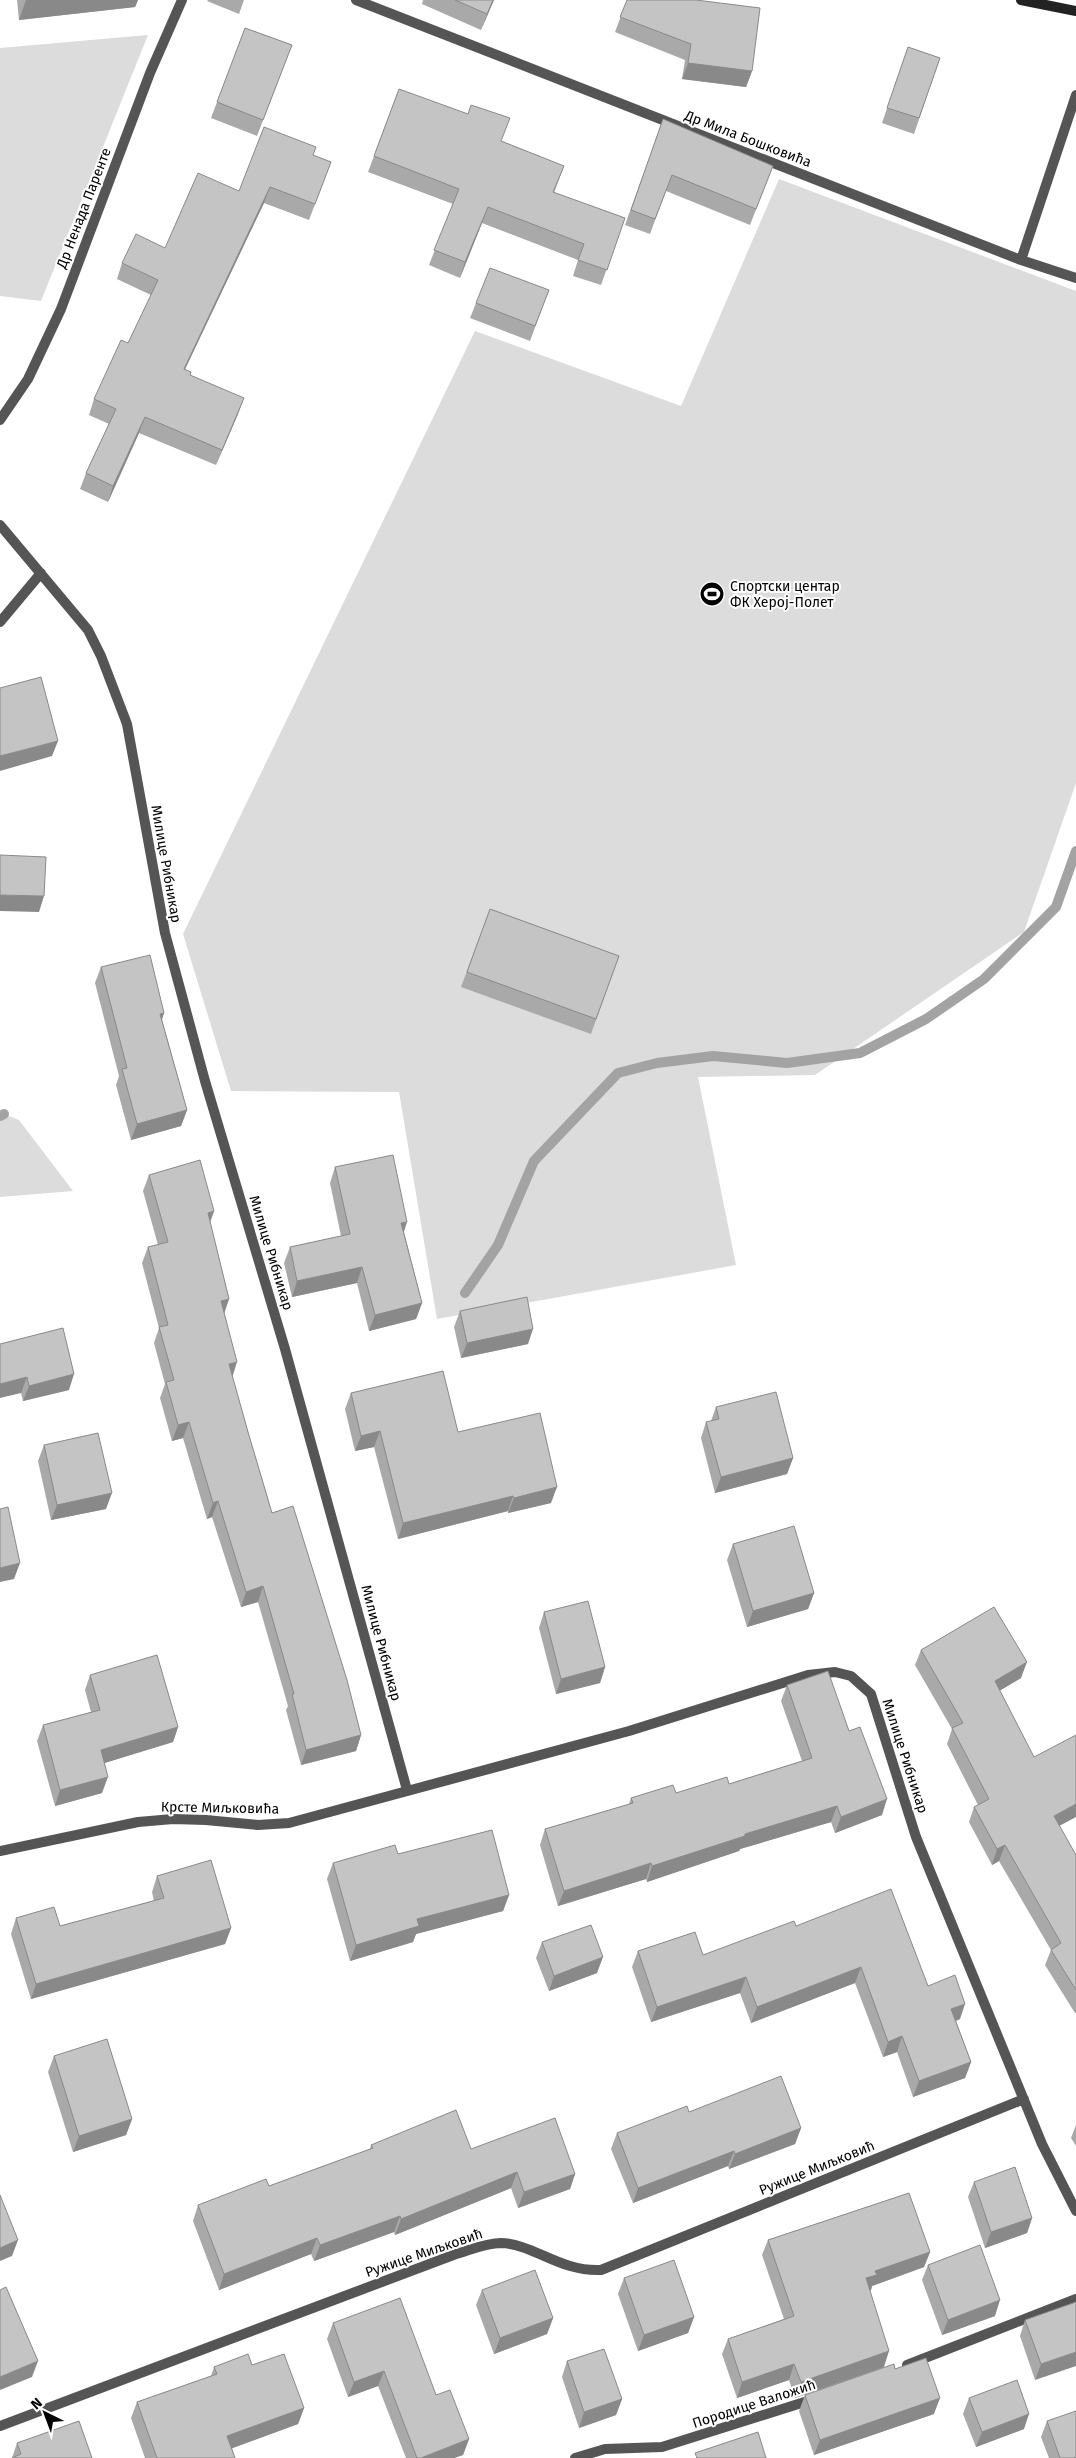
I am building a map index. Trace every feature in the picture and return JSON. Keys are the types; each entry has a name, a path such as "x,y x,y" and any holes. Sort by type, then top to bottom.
{"main road":[{"path":"1021,0 1076,11"}],"street":[{"name":"Др Ненада Паренте","path":"0,420 28,379 61,309 150,73 182,0"},
{"name":"Др Мила Бошковића","path":"356,0 1021,260 1076,278"},
{"path":"1021,260 1076,94"},
{"path":"0,400 7,410"},
{"name":"Милице Рибникар","path":"0,525 88,630 101,656 127,724 165,934 205,1082 286,1349 407,1790 630,1731 808,1676 834,1672 851,1676 871,1694 916,1837 1042,2144 1076,2211"},
{"path":"0,622 41,573"},
{"name":"Крсте Миљковића","path":"0,1851 138,1822 173,1819 258,1825 289,1823 407,1790"},
{"name":"Ружице Миљковић","path":"0,2426 456,2254 489,2244 515,2246 573,2268 587,2271 601,2270 1024,2099"},
{"path":"894,2370 1076,2299"},
{"name":"Породице Валожић","path":"575,2458 605,2449 662,2447 821,2397"}],"shaded area":[{"path":"148,35 41,301 0,296 0,48"},
{"name":"Спортски центар ФК Херој-Полет","path":"779,179 1076,291 1076,783 1024,932 815,1075 698,1077 736,1265 437,1319 399,1092 231,1091 183,934 475,331 681,406"},
{"path":"4,1114 19,1120 73,1191 0,1197 0,1116"}],"building":[{"path":"455,0 493,0 487,14"},
{"path":"627,0 696,0 760,8 752,71 688,63 691,44 620,17"},
{"path":"245,28 292,45 263,120 217,102"},
{"path":"908,47 940,58 919,118 887,108"},
{"path":"399,89 468,114 471,105 510,118 501,141 564,166 553,192 625,218 607,270 578,260 584,244 488,207 465,262 434,250 459,189 374,156"},
{"path":"663,119 773,166 756,209 672,175 655,219 631,210"},
{"path":"264,127 316,147 313,155 331,162 315,204 270,187 184,369 191,372 190,375 244,398 222,450 145,417 113,486 86,473 116,409 94,399 121,340 128,343 158,280 122,263 136,234 165,248 198,173 239,191"},
{"path":"490,268 549,290 535,326 476,303"},
{"path":"41,677 58,741 0,756 0,688"},
{"path":"0,855 46,857 44,896 0,895"},
{"path":"490,909 619,956 596,1019 467,972"},
{"path":"150,955 164,1013 160,1014 187,1110 137,1124 122,1069 127,1068 101,967"},
{"path":"393,1155 407,1222 401,1223 422,1303 375,1315 362,1267 297,1281 290,1247 350,1234 335,1167"},
{"path":"200,1160 214,1211 208,1213 229,1299 221,1301 237,1362 229,1364 248,1432 272,1513 293,1506 347,1680 361,1735 306,1750 292,1694 294,1694 263,1586 246,1592 218,1501 213,1503 189,1422 178,1425 166,1382 174,1380 159,1327 168,1325 148,1247 168,1242 149,1175"},
{"path":"527,1297 533,1329 467,1343 460,1311"},
{"path":"63,1328 74,1374 29,1386 27,1377 0,1384 0,1344"},
{"path":"443,1371 458,1432 540,1413 557,1487 403,1523 380,1431 361,1436 351,1393"},
{"path":"776,1392 793,1458 721,1477 706,1422 719,1419 716,1407"},
{"path":"98,1433 112,1493 57,1505 44,1445"},
{"path":"8,1507 20,1563 0,1568 0,1509"},
{"path":"794,1526 814,1593 753,1611 733,1544"},
{"path":"588,1601 605,1667 561,1679 544,1612"},
{"path":"994,1607 1027,1662 995,1681 1034,1757 1076,1735 1076,1804 1054,1816 1076,1855 1076,1990 1051,1950 1061,1943 1005,1845 997,1849 974,1807 989,1799 952,1728 963,1723 921,1650"},
{"path":"157,1655 178,1727 101,1750 108,1777 60,1790 43,1725 100,1710 90,1675"},
{"path":"828,1671 849,1731 860,1727 887,1799 841,1817 837,1806 745,1834 745,1836 652,1866 651,1863 564,1891 545,1829 633,1803 631,1798 673,1785 676,1793 727,1777 729,1784 812,1758 787,1685"},
{"path":"492,1830 509,1895 417,1919 419,1926 356,1945 333,1863 395,1845 398,1854"},
{"path":"211,1860 231,1928 36,1984 16,1918 54,1907 60,1926 164,1898 157,1876"},
{"path":"891,1889 928,1986 955,1975 965,2004 951,2009 971,2062 919,2081 902,2036 888,2042 861,1967 757,2007 746,1977 657,2007 638,1951 695,1932 703,1955 794,1921 796,1926"},
{"path":"591,1925 603,1957 554,1976 542,1942"},
{"path":"107,2039 132,2119 79,2136 54,2056"},
{"path":"781,2076 801,2128 735,2154 734,2151 638,2188 617,2133 687,2106 689,2112"},
{"path":"456,2110 471,2149 555,2118 575,2174 524,2192 517,2172 401,2219 400,2216 320,2245 317,2238 224,2274 198,2205 266,2179 269,2186 373,2148 371,2145"},
{"path":"1015,2167 1032,2218 991,2232 974,2182"},
{"path":"909,2193 930,2252 875,2271 877,2275 866,2278 889,2351 801,2382 794,2364 742,2382 728,2339 794,2316 768,2240"},
{"path":"0,2195 18,2240 0,2248"},
{"path":"980,2245 1000,2300 948,2320 928,2265"},
{"path":"674,2260 694,2317 644,2335 624,2278"},
{"path":"535,2270 553,2318 500,2338 482,2290"},
{"path":"6,2287 38,2361 0,2377 0,2290"},
{"path":"400,2298 436,2395 450,2390 469,2439 421,2458 417,2458 384,2371 354,2382 333,2323"},
{"path":"1076,2302 1076,2352 1041,2364 1025,2320"},
{"path":"604,2349 622,2399 584,2412 567,2361"},
{"path":"248,2354 252,2365 284,2354 304,2408 227,2436 235,2458 157,2458 137,2402 217,2374 214,2367"},
{"path":"926,2358 940,2398 820,2440 805,2395 894,2364 895,2369"},
{"path":"1017,2380 1029,2414 982,2432 969,2398"},
{"path":"1076,2411 1076,2457 1060,2458 1047,2421"},
{"path":"79,2421 92,2458 12,2458 21,2454 17,2443"},
{"path":"758,2432 766,2458 697,2458 695,2453"}],"waterway":[{"path":"465,1293 498,1245 534,1161 618,1073 657,1063 713,1056 787,1063 860,1053 926,1019 984,979 1056,907 1076,851"},
{"path":"0,1116 4,1114"}],"place":[{"name":"Спортски центар ФК Херој-Полет","path":"712,594"}]}
